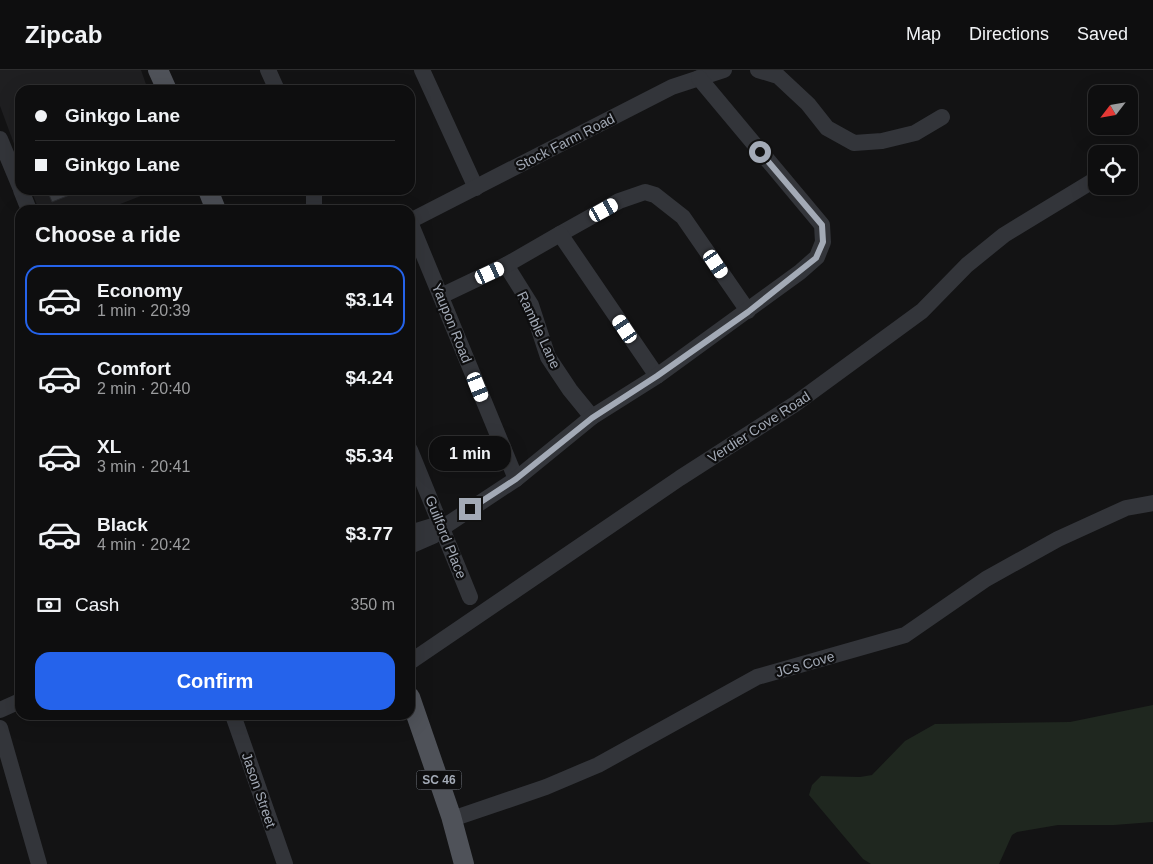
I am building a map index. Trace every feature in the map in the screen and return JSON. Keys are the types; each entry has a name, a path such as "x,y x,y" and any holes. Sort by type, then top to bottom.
{"main road":[{"path":"158,70 165,85"},
{"name":"SC 46","path":"415,712 452,820 464,864"}],"street":[{"path":"268,70 275,85"},
{"path":"422,70 476,188"},
{"name":"Stock Farm Road","path":"415,219 672,87 724,70"},
{"path":"758,70 778,76 808,104 827,128 854,144 882,141 915,133 942,118"},
{"path":"415,544 433,536 516,479 592,418 657,376 748,312 816,258 823,242 822,225 698,78"},
{"path":"0,139 15,175"},
{"name":"Verdier Cove Road","path":"415,659 672,484 795,404 922,311 967,265 1004,235 1088,183"},
{"path":"441,296 506,265 619,202 645,192 655,195 684,217 748,312"},
{"name":"Yaupon Road","path":"415,234 516,479"},
{"path":"560,234 657,376"},
{"name":"Ramble Lane","path":"506,265 531,305 548,357 592,418"},
{"name":"Guilford Place","path":"415,462 470,597"},
{"name":"JCs Cove","path":"452,820 546,787 598,765 757,678 905,635 986,579 1058,539 1126,508 1153,503"},
{"path":"415,531 433,526 442,528"},
{"path":"0,710 15,704"},
{"name":"Jason Street","path":"235,720 285,864"},
{"path":"0,728 39,864"}],"shaded area":[{"path":"0,70 141,70 146,85 15,85 15,146 0,106"},
{"path":"33,195 143,195 118,205 37,205"},
{"path":"1153,705 1153,822 1114,825 1058,825 1017,832 1012,835 999,864 871,864 863,859 809,795 812,785 821,776 860,777 872,775 905,741 935,724 1070,722"}],"building":[{"path":"49,195 70,195 52,202"}],"route":[{"path":"470,509 516,479 592,418 657,376 748,312 816,258 823,242 822,225 760,152"}]}
